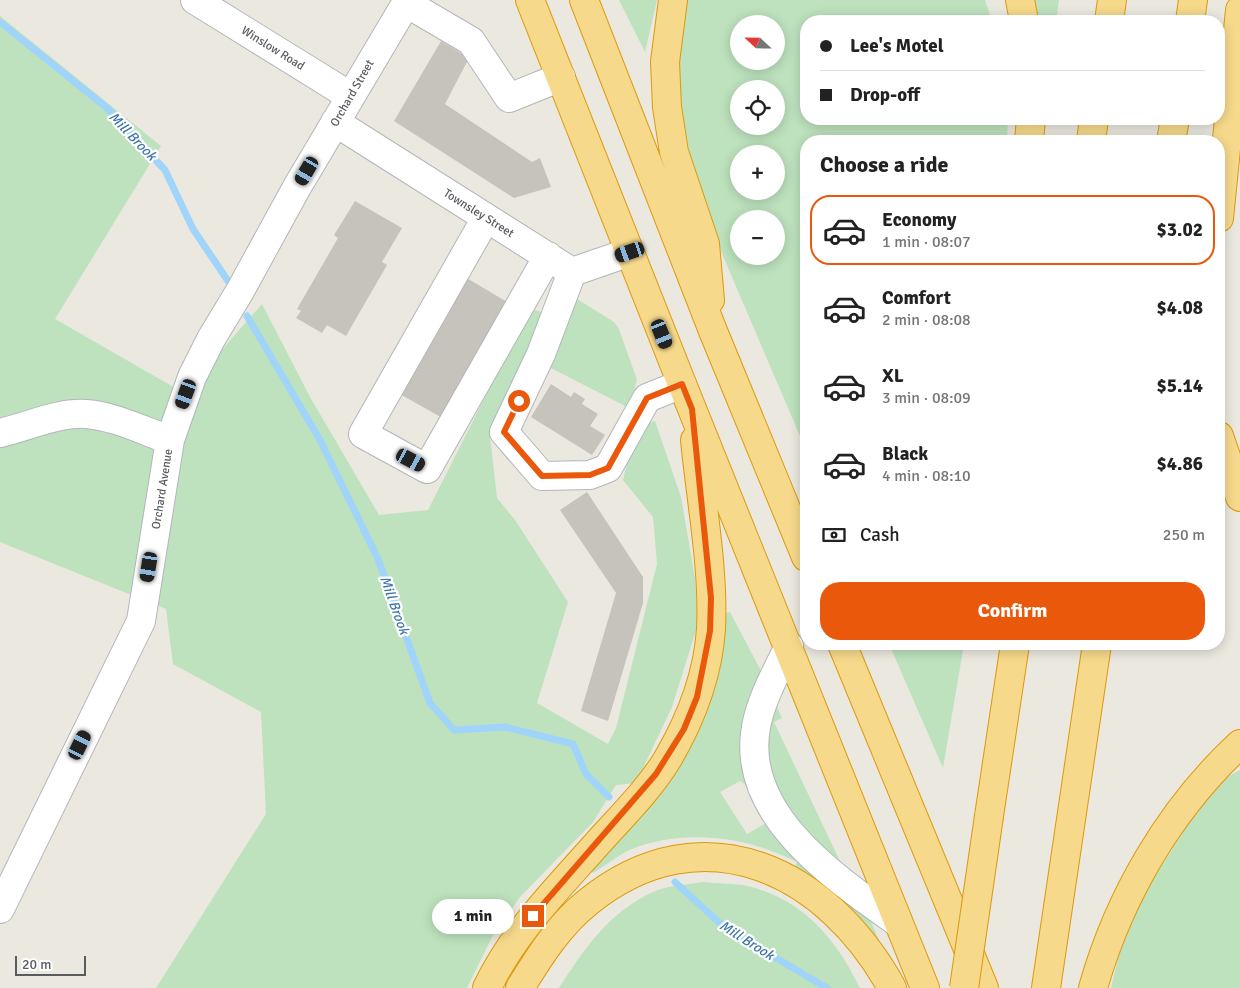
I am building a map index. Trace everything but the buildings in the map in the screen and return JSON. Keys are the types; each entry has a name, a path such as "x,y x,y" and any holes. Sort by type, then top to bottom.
{"highway":[{"path":"530,0 925,988"},
{"path":"584,0 713,331 800,542"},
{"path":"673,0 665,62 667,107 674,152 705,244 713,331"},
{"path":"1020,0 1023,15"},
{"path":"1110,15 1112,0"},
{"path":"1191,15 1193,0"},
{"path":"1225,159 1240,10"},
{"path":"487,988 500,961 524,927 647,787 666,762 684,729 697,697 710,631 711,598 692,409"},
{"path":"1225,453 1240,497"},
{"path":"844,650 984,988"},
{"path":"964,988 1014,650"},
{"path":"1048,976 1096,650"},
{"path":"1093,988 1122,907 1141,872 1192,795 1216,766 1240,744"},
{"path":"520,988 558,932 594,898 640,870 680,858 705,856 728,858 764,868 786,877 805,889 831,908 856,935 879,965 892,988"}],"street":[{"name":"Winslow Road","path":"195,0 350,96"},
{"name":"Orchard Street","path":"297,187 407,1"},
{"path":"407,1 472,40 509,98 561,77"},
{"name":"Townsley Street","path":"335,122 572,272"},
{"name":"Orchard Avenue","path":"0,909 141,621 170,440 192,377 211,338 240,291 297,187"},
{"path":"486,218 363,434 427,469 548,256"},
{"path":"630,252 572,272 541,354 504,432 542,476 590,475 608,468 647,398 682,384"},
{"path":"0,433 58,418 85,414 112,420 170,440"},
{"path":"789,646 765,699 756,726 755,742 761,781 768,800 789,833 841,883 897,922"}],"green space":[{"path":"619,0 657,0 645,52"},
{"path":"687,0 985,0 990,15 800,15 800,125 1008,125 1007,135 800,135 800,436 714,235 693,172 677,82 678,42"},
{"path":"1033,0 1059,0 1057,15 1037,15"},
{"path":"0,16 161,146 55,319 184,393 262,304 310,397 379,515 428,510 530,308 546,314 490,436 497,498 515,520 568,602 537,703 608,744 616,728 657,564 653,517 623,480 630,451 641,425 655,421 681,497 695,578 698,624 672,707 636,783 616,785 593,822 520,897 493,935 467,988 156,988 266,814 261,712 173,664 166,609 0,542"},
{"path":"574,297 614,322 619,329 637,380 629,408 547,366"},
{"path":"730,612 761,671 758,694 759,794 740,781 720,792 747,834 773,819 869,917 882,947 879,948 861,924 831,892 808,874 795,867 797,862 757,846 714,838 692,837 671,839 629,850 593,873 590,870 720,659 726,613"},
{"path":"892,650 963,650 943,768"},
{"path":"775,702 782,718 774,722 846,874 794,830 761,749"},
{"path":"1240,770 1240,988 1111,988 1127,920 1214,784"},
{"path":"702,882 748,886 768,892 786,901 816,924 829,938 851,970 860,988 559,988 588,946 610,921 623,910 653,892"}],"waterway":[{"name":"Mill Brook","path":"0,22 107,108 165,170 193,229 228,281"},
{"name":"Mill Brook","path":"247,316 320,440 378,559 430,703 454,730 505,727 573,744 586,774 609,797"},
{"name":"Mill Brook","path":"675,882 725,928 827,988"}],"route":[{"path":"519,401 504,432 542,476 590,475 608,468 647,398 682,384 692,409 711,598 710,631 705,665 697,697 684,729 666,762 647,787 533,916"}]}
